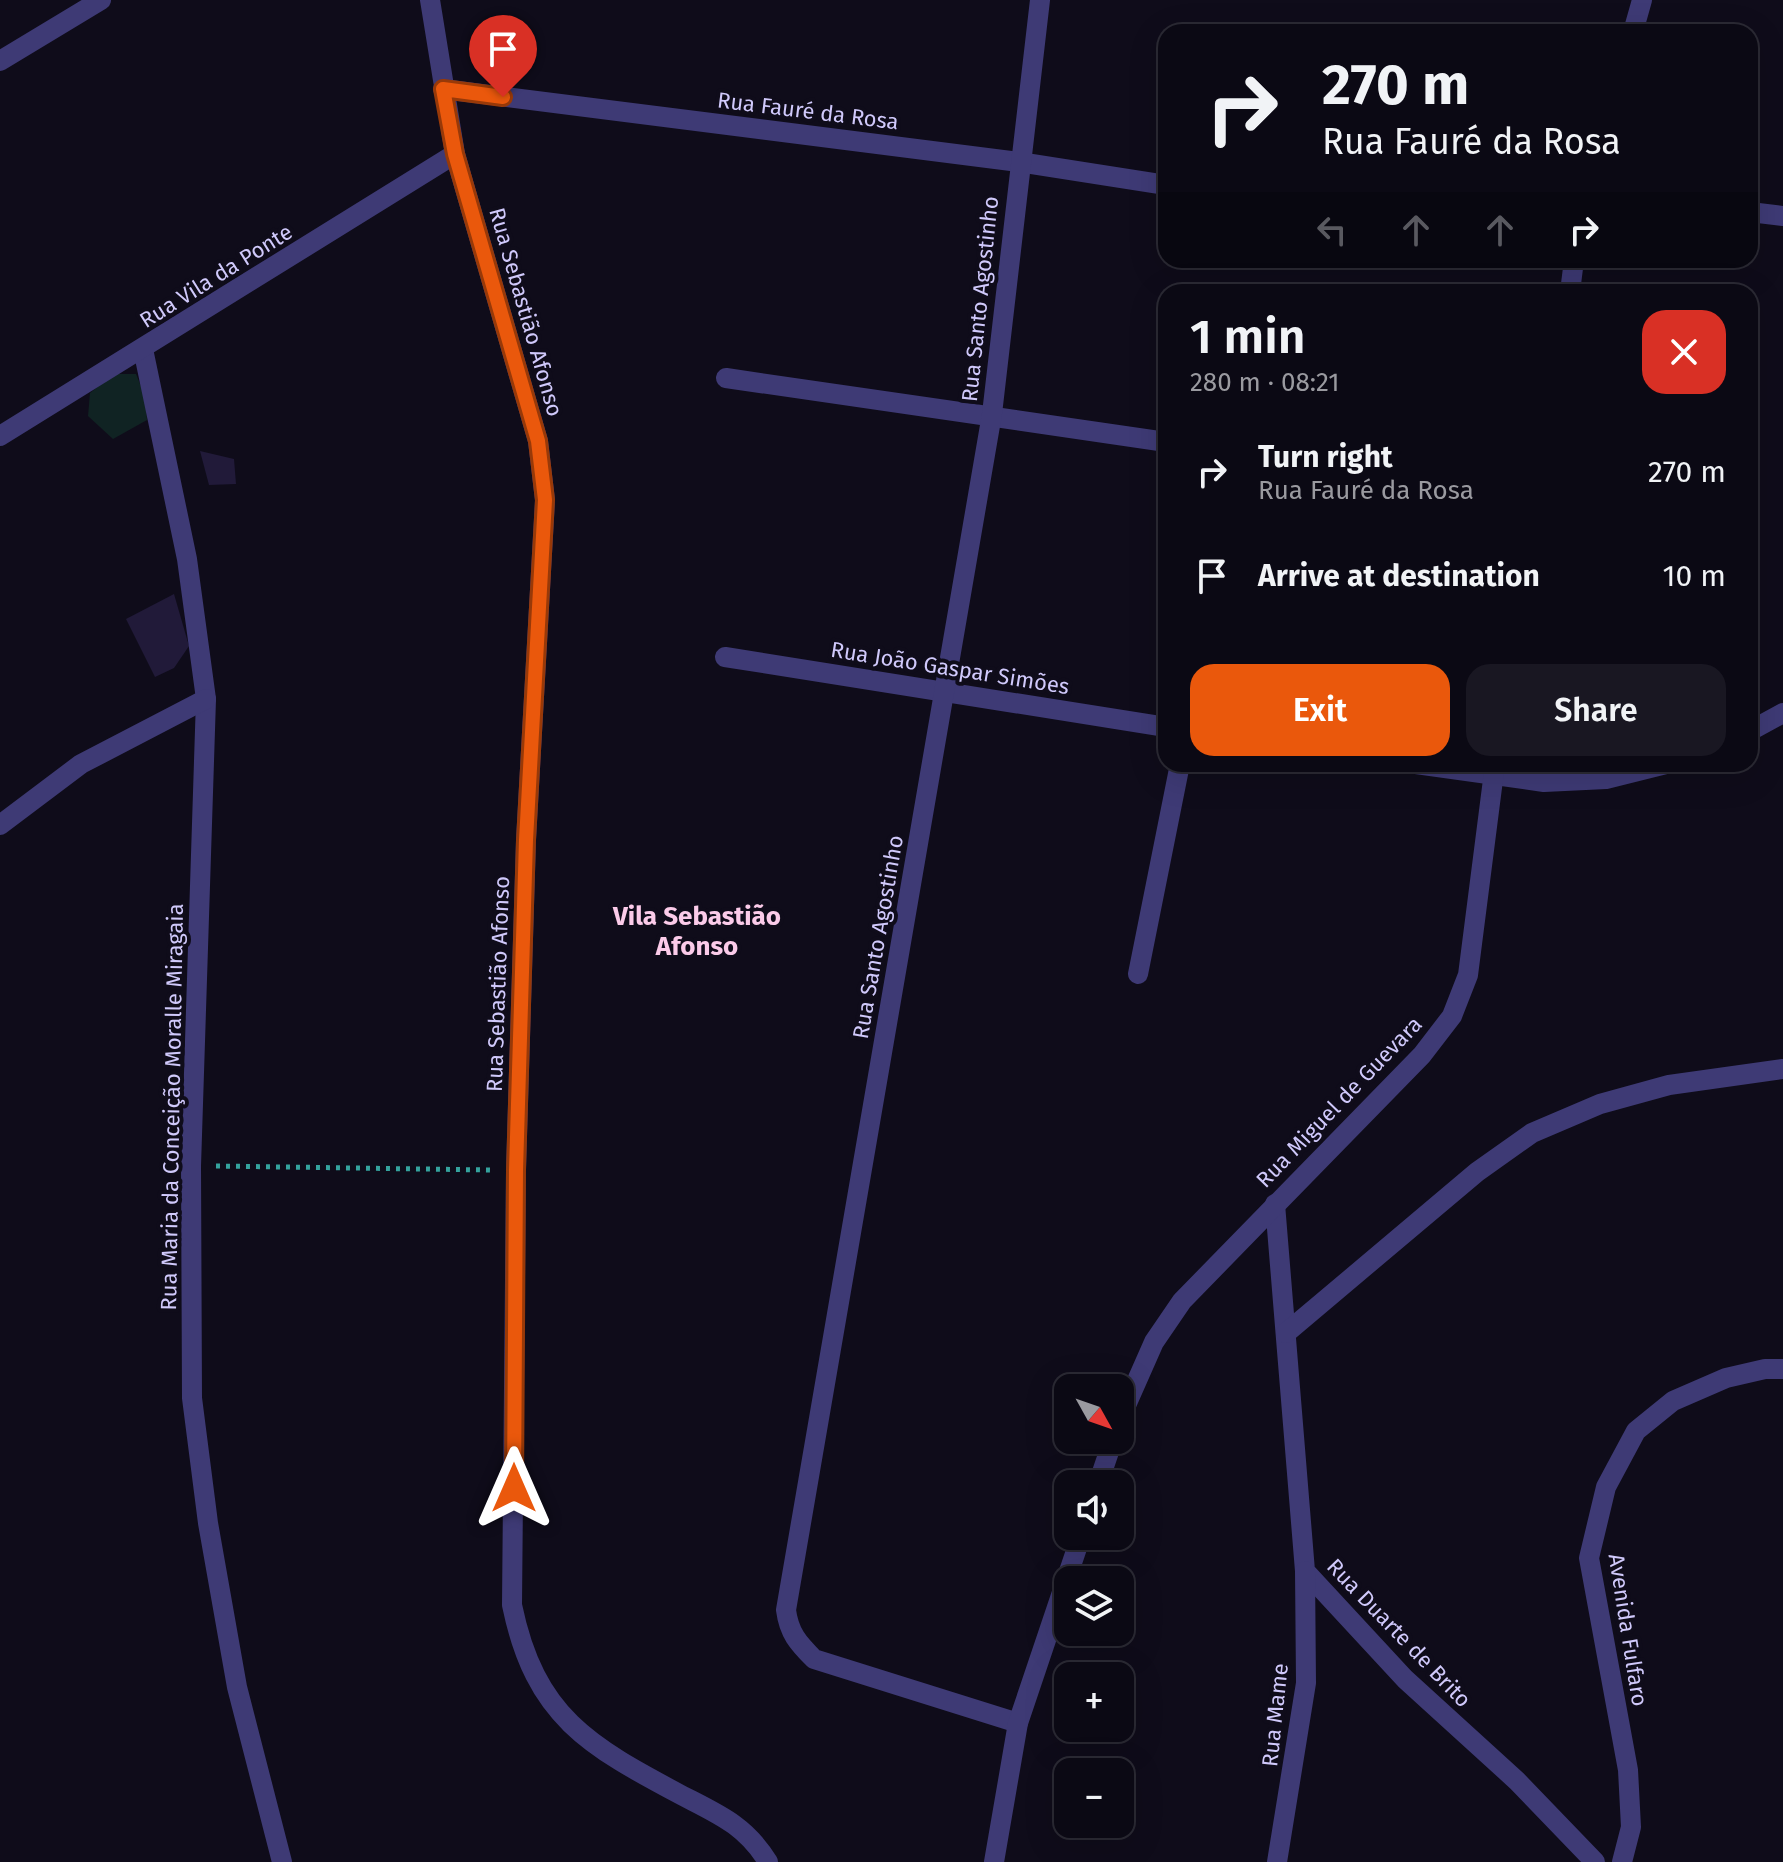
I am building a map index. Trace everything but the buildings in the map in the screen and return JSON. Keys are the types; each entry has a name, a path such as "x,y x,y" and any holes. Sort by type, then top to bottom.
{"street":[{"path":"0,61 101,0"},
{"name":"Rua Sebastião Afonso","path":"430,0 455,154 538,441 545,500 526,840 516,1170 512,1605 521,1648 544,1691 574,1729 612,1758 726,1818 753,1838 768,1862"},
{"name":"Rua Santo Agostinho","path":"1018,1723 814,1659 797,1643 788,1628 786,1610 992,414 1040,0"},
{"path":"1635,24 1642,0"},
{"name":"Rua Fauré da Rosa","path":"443,89 1019,162 1158,184"},
{"name":"Rua Vila da Ponte","path":"0,436 455,154"},
{"path":"1758,213 1783,216"},
{"name":"Rua Maria da Conceição Moralle Miragaia","path":"143,349 187,559 206,699 191,1166 192,1398 237,1687 282,1862"},
{"path":"726,378 992,414 1158,441"},
{"name":"Rua João Gaspar Simões","path":"725,657 1158,726"},
{"path":"0,825 81,764 206,699"},
{"path":"1758,727 1783,713"},
{"path":"1138,974 1178,772"},
{"name":"Rua Miguel de Guevara","path":"1134,1387 1154,1342 1182,1301 1422,1055 1452,1016 1468,975 1494,772"},
{"path":"1502,772 1544,782 1606,779 1634,772"},
{"path":"1286,1333 1477,1172 1532,1133 1600,1104 1669,1085 1783,1069"},
{"name":"Rua Duarte de Brito","path":"1275,1204 1305,1571 1405,1679 1517,1781 1595,1862"},
{"name":"Avenida Fulfaro","path":"1622,1862 1631,1827 1628,1770 1589,1558 1606,1487 1636,1431 1673,1401 1726,1378 1765,1369 1783,1369"},
{"path":"994,1862 1018,1723 1076,1550"},
{"name":"Rua Mame","path":"1277,1862 1306,1683 1305,1571"}],"path":[{"path":"191,1166 516,1170"}],"green space":[{"path":"114,374 136,374 145,396 147,420 113,439 88,416 90,393"}],"district":[{"name":"Vila Sebastião Afonso","path":"697,931"}],"route":[{"path":"503,97 443,89 455,154 538,441 545,500 545,550 526,840 516,1170 514,1488"}]}
